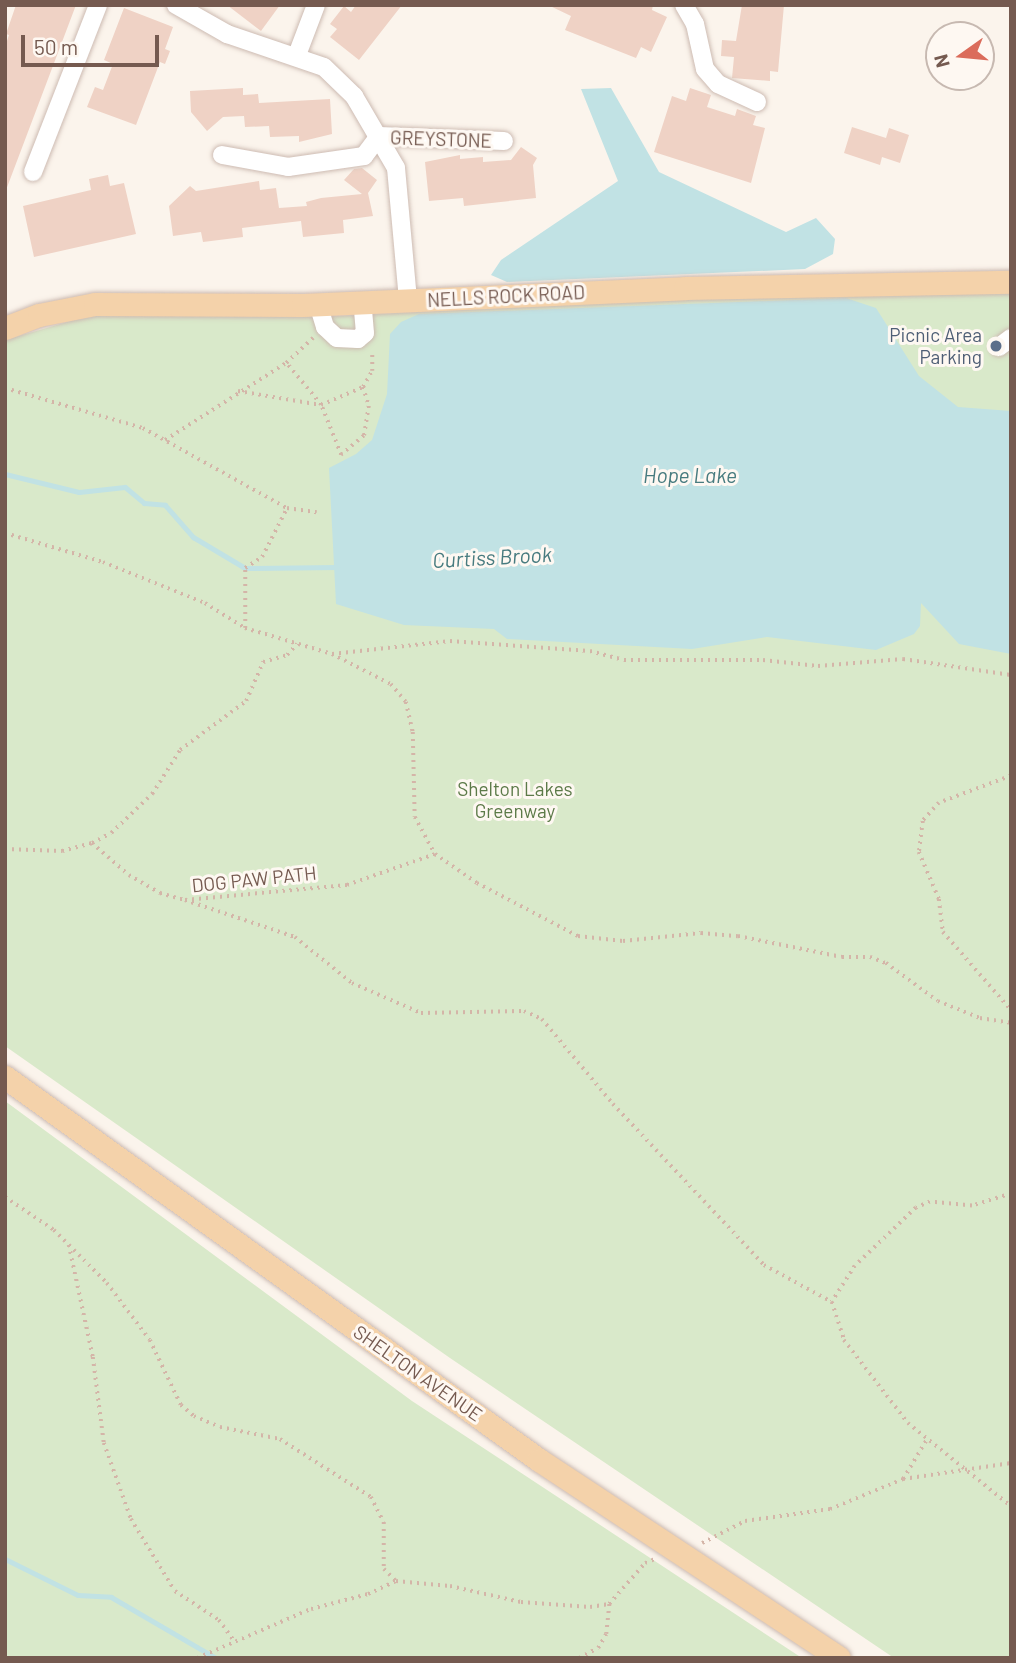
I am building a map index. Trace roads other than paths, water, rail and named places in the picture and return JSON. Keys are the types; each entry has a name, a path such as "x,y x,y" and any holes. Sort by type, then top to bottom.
{"main road":[{"name":"NELLS ROCK ROAD","path":"5,328 39,315 95,304 318,304 830,283 1011,282"},
{"name":"SHELTON AVENUE","path":"5,1077 539,1460 839,1658"}],"street":[{"path":"33,172 98,5"},
{"name":"GREYSTONE","path":"176,5 227,34 297,55 324,67 354,96 396,169 408,300"},
{"path":"297,55 316,5"},
{"path":"684,5 695,23 705,69 718,84 757,102"},
{"name":"GREYSTONE","path":"379,136 504,142"},
{"name":"GREYSTONE","path":"222,155 288,167 364,156 379,136"},
{"path":"318,304 325,327 337,338 358,339 365,332 362,301"}],"water":[{"path":"611,88 659,172 786,232 816,218 835,239 833,254 805,269 507,282 491,275 501,260 618,181 581,89"},
{"name":"Hope Lake","path":"846,298 876,308 919,376 958,407 1011,411 1011,654 959,644 921,603 920,626 914,634 876,650 767,637 692,649 507,639 494,629 404,625 336,604 329,468 356,454 372,440 387,394 390,334 401,322 419,314"}],"waterway":[{"name":"Curtiss Brook","path":"5,474 79,492 125,487 144,503 165,505 193,537 245,568 338,567"},
{"path":"5,1559 78,1595 111,1597 216,1658"}],"place":[{"name":"Picnic Area Parking","path":"996,346"}],"park label":[{"name":"Shelton Lakes Greenway","path":"515,800"}]}
